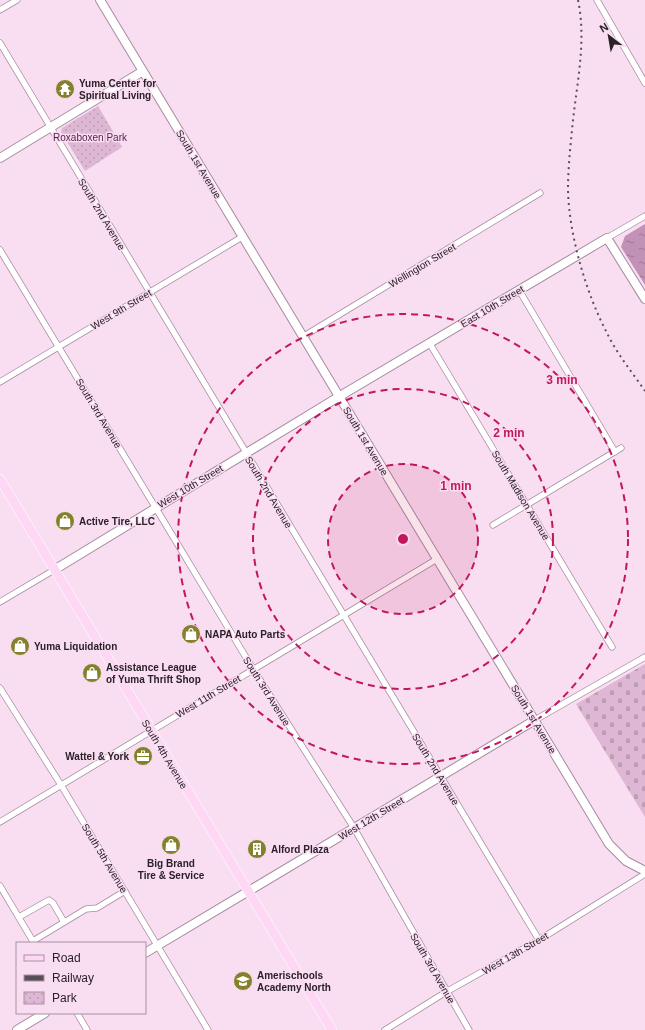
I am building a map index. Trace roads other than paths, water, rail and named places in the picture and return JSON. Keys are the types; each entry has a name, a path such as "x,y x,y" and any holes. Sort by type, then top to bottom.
{"main road":[{"name":"South 4th Avenue","path":"0,478 332,1030"}],"street":[{"path":"0,10 17,0"},
{"name":"South 1st Avenue","path":"100,0 609,844 626,861 645,871"},
{"path":"598,0 645,83"},
{"name":"South 2nd Avenue","path":"0,43 342,615 539,940"},
{"path":"0,158 143,71"},
{"name":"Wellington Street","path":"304,336 540,193"},
{"name":"East 10th Street","path":"340,396 645,216"},
{"name":"West 9th Street","path":"0,382 242,237"},
{"path":"608,238 645,299"},
{"name":"South 3rd Avenue","path":"0,250 253,668 354,828 469,1030"},
{"path":"519,290 615,452"},
{"name":"South Madison Avenue","path":"430,344 612,647"},
{"name":"West 10th Street","path":"0,602 340,396"},
{"path":"493,525 621,448"},
{"name":"West 11th Street","path":"0,822 436,559"},
{"path":"535,720 645,657"},
{"name":"South 5th Avenue","path":"0,688 125,890 208,1030"},
{"name":"West 12th Street","path":"146,952 535,720"},
{"name":"West 13th Street","path":"385,1030 446,992 539,940 645,874"},
{"path":"0,886 34,942 86,909 97,908 125,890"},
{"path":"19,917 49,900 53,903 64,922"},
{"path":"17,1030 43,1014"},
{"path":"78,1014 87,1030"}],"water":[{"path":"645,224 645,285 621,247 625,236"}],"railway":[{"path":"578,0 581,48 571,138 568,182 569,207 575,244 586,282 599,317 615,348 645,391"}],"place":[{"name":"Yuma Center for Spiritual Living","path":"65,89"},
{"name":"Active Tire, LLC","path":"65,521"},
{"name":"NAPA Auto Parts","path":"191,634"},
{"name":"Yuma Liquidation","path":"20,646"},
{"name":"Assistance League of Yuma Thrift Shop","path":"92,673"},
{"name":"Wattel & York","path":"143,756"},
{"name":"Big Brand Tire & Service","path":"171,845"},
{"name":"Alford Plaza","path":"257,849"},
{"name":"Amerischools Academy North","path":"243,981"}],"park label":[{"name":"Roxaboxen Park","path":"90,137"}]}
